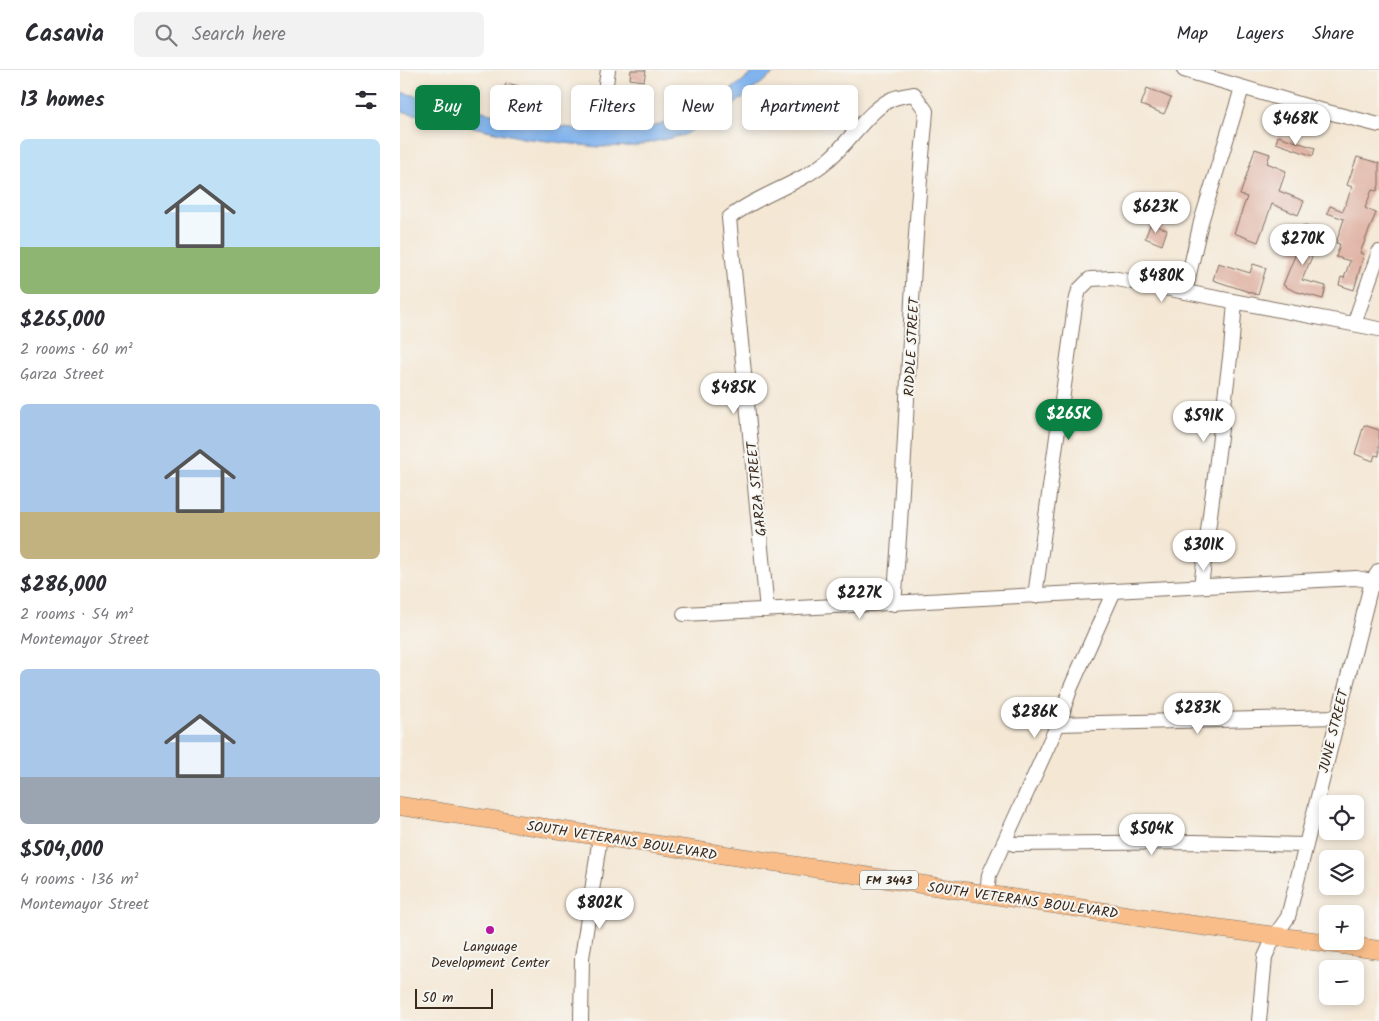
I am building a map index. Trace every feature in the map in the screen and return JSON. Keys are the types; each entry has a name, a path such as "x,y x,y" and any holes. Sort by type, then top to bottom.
{"main road":[{"name":"SOUTH VETERANS BOULEVARD","path":"400,806 1274,937 1379,950"}],"street":[{"path":"606,84 608,70"},
{"path":"1184,70 1242,88 1379,125"},
{"path":"1184,292 1201,222 1242,88"},
{"name":"RIDDLE STREET","path":"729,218 741,208 811,173 828,161 881,106 892,98 914,94 926,111 914,258 902,507 894,604"},
{"name":"GARZA STREET","path":"729,218 767,610"},
{"path":"1354,324 1379,252"},
{"path":"1035,596 1075,306 1080,290 1090,279 1112,278 1379,329"},
{"path":"1201,586 1231,350 1235,302"},
{"path":"684,614 1356,578 1377,579"},
{"name":"JUNE STREET","path":"1259,1021 1265,957 1274,937 1288,917 1337,717 1377,579"},
{"path":"987,894 989,876 1058,724 1071,687 1114,591"},
{"path":"1058,724 1337,717"},
{"path":"581,1021 582,958 600,837"},
{"path":"1006,841 1014,844 1195,842 1305,845"}],"water":[{"path":"756,70 778,70 759,85 742,85 742,99 732,106 732,89"},
{"path":"400,92 415,95 415,114 400,111"},
{"path":"480,111 490,113 490,130 561,130 561,126 571,128 571,130 654,130 654,126 664,123 664,130 693,130 684,135 634,146 598,147 523,138 480,129"}],"building":[{"path":"631,70 646,70 644,81 630,79"},
{"path":"1147,88 1171,98 1164,114 1141,105"},
{"path":"1278,136 1315,148 1313,156 1276,143"},
{"path":"1255,149 1270,154 1267,163 1286,171 1279,191 1304,201 1298,215 1272,204 1258,242 1234,233 1247,197 1240,195"},
{"path":"1357,157 1379,163 1379,185 1377,191 1372,190 1365,208 1376,213 1360,253 1364,254 1354,290 1339,285 1341,277 1344,278 1350,261 1336,257 1340,244 1336,243 1344,219 1327,213 1330,206 1343,211 1352,187 1347,185"},
{"path":"1151,223 1167,230 1162,245 1145,238"},
{"path":"1303,225 1316,230 1309,247 1315,250 1302,280 1326,286 1323,299 1294,291 1283,285 1296,253 1290,251 1294,242 1297,243"},
{"path":"1218,263 1250,273 1253,264 1266,268 1258,295 1213,280"},
{"path":"1364,425 1379,430 1379,456 1375,455 1373,461 1355,454"}],"place":[{"name":"Language Development Center","path":"490,930"}]}
